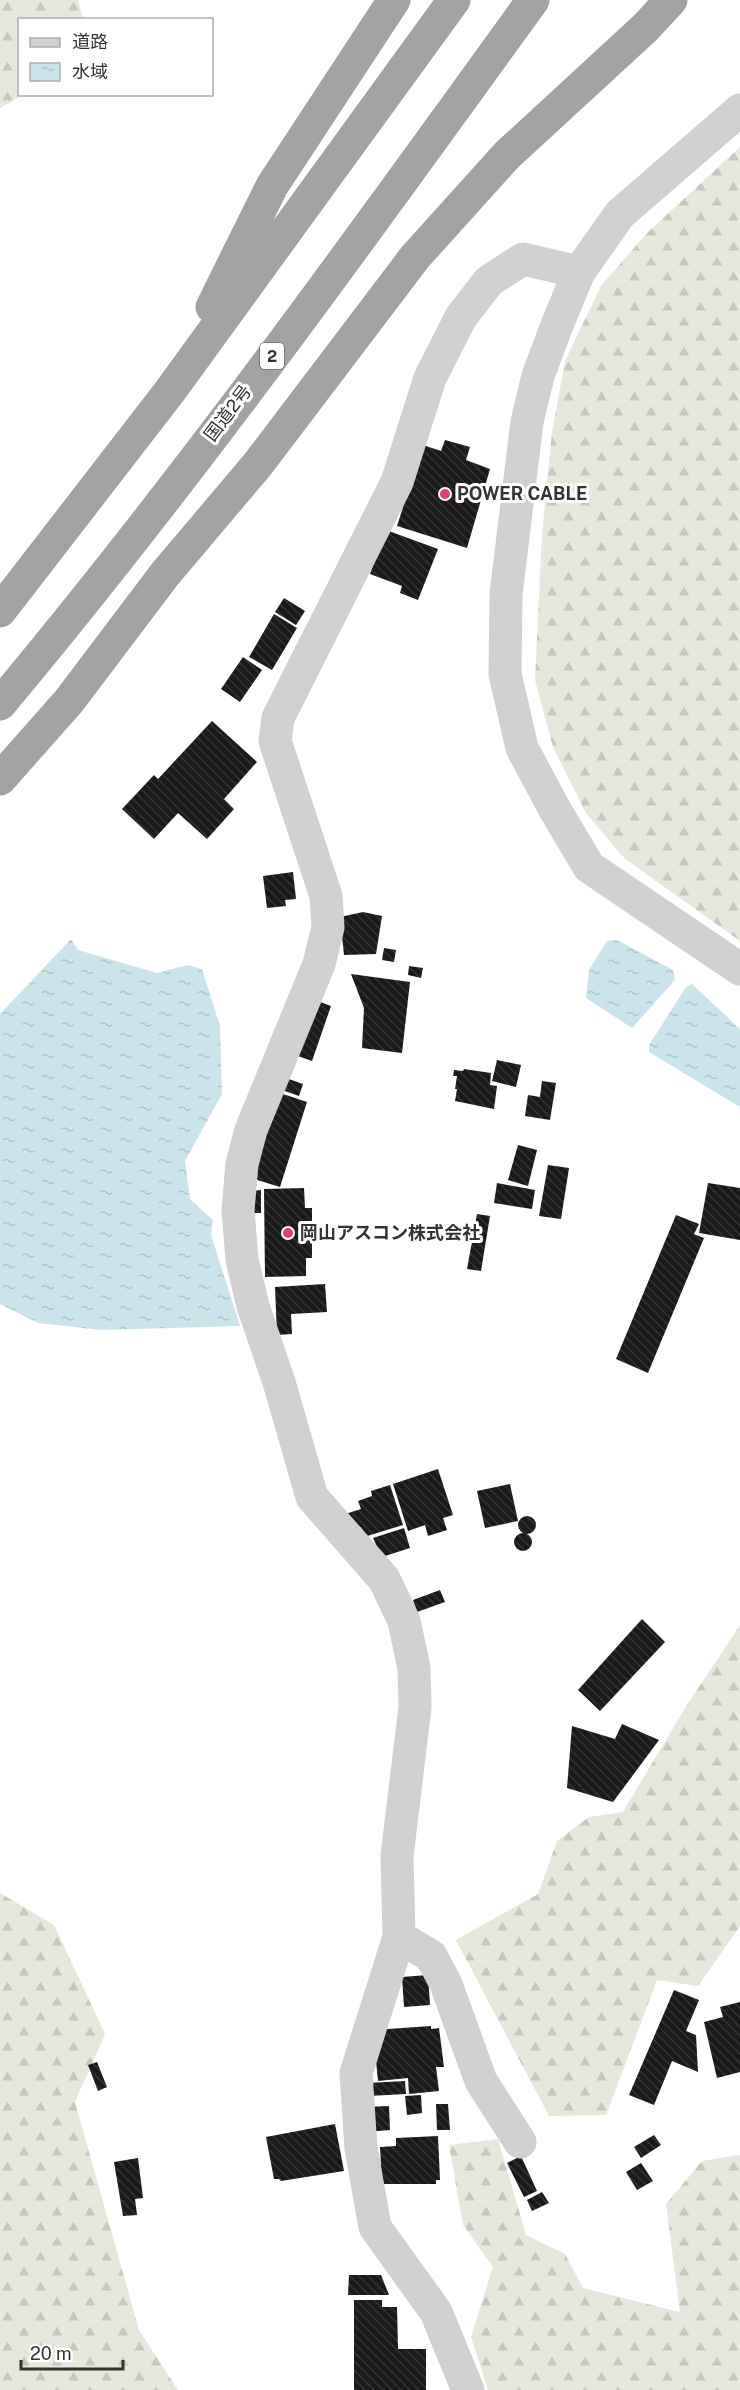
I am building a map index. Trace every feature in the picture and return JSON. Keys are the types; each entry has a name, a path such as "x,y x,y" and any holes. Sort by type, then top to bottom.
{"highway":[{"path":"170,392 272,186 394,0"},
{"path":"0,611 170,392 454,0"},
{"name":"国道2号","path":"0,704 58,635 328,283 533,0"},
{"path":"0,779 69,701 165,574 258,464 415,257 507,155 645,28 671,0"}],"street":[{"path":"740,110 620,214 579,272 538,376 527,422 506,594 505,674 522,748 589,867 740,969"},
{"path":"468,2390 436,2312 375,2227 361,2148 356,2073 399,1937 397,1856 415,1707 414,1668 404,1621 384,1579 312,1497 279,1382 253,1306 242,1260 238,1210 242,1164 251,1130 319,964 328,927 326,896 275,741 278,718 397,482 430,378 461,317 489,281 523,260 579,272"},
{"path":"399,1937 431,1956 446,1984 481,2081 520,2142"}],"green space":[{"path":"0,0 78,0 83,18 18,18 18,96 21,96 0,108"},
{"path":"740,147 740,941 624,858 586,813 553,747 535,680 542,534 552,432 565,361 601,286 647,233"},
{"path":"740,1625 740,1926 698,1986 657,1980 606,2115 549,2116 456,1940 538,1894 557,1841 589,1817 623,1812 685,1708"},
{"path":"0,1893 54,1925 105,2034 75,2102 139,2330 178,2390 0,2390"},
{"path":"498,2139 526,2235 565,2254 583,2288 680,2312 666,2204 702,2161 740,2155 740,2390 488,2390 471,2337 493,2267 463,2225 449,2145"}],"water":[{"path":"71,939 78,950 157,973 187,965 202,969 220,1026 222,1094 185,1161 190,1199 213,1220 211,1235 240,1326 101,1330 38,1323 0,1304 0,1014"},
{"path":"617,940 673,970 675,980 632,1028 586,998 589,970 607,941"},
{"path":"692,984 740,1029 740,1107 649,1052 649,1045 686,987"}],"building":[{"path":"445,440 470,447 466,460 490,469 467,548 397,526 423,445 441,451"},
{"path":"386,530 438,549 418,600 400,593 402,586 370,574"},
{"path":"284,598 305,611 296,625 275,612"},
{"path":"274,614 297,628 272,670 249,657"},
{"path":"243,657 262,670 240,702 221,689"},
{"path":"212,721 257,762 224,799 234,809 207,839 178,813 154,839 122,809 154,775 158,779"},
{"path":"293,872 296,899 285,900 286,906 267,908 263,876"},
{"path":"363,912 382,916 376,954 344,955 340,917"},
{"path":"384,948 396,950 394,962 382,960"},
{"path":"409,966 423,968 421,978 408,975"},
{"path":"351,974 410,982 402,1053 362,1048 364,1008"},
{"path":"312,999 331,1006 312,1061 292,1054"},
{"path":"497,1060 521,1065 516,1087 492,1081"},
{"path":"464,1069 491,1073 490,1085 497,1086 494,1109 455,1101 457,1076 453,1076 454,1070 463,1071"},
{"path":"283,1077 303,1084 299,1096 279,1089"},
{"path":"542,1081 556,1083 550,1120 525,1116 528,1095 540,1097"},
{"path":"277,1092 307,1102 280,1187 248,1177"},
{"path":"518,1145 537,1150 528,1186 508,1180"},
{"path":"548,1165 569,1168 561,1219 539,1216"},
{"path":"497,1183 535,1190 532,1209 494,1203"},
{"path":"708,1183 740,1188 740,1240 699,1233"},
{"name":"岡山アスコン株式会社","path":"304,1188 305,1208 312,1208 312,1258 306,1258 306,1276 265,1277 264,1189"},
{"path":"261,1190 261,1213 250,1213 250,1191"},
{"path":"477,1214 490,1216 481,1271 467,1269"},
{"path":"676,1215 699,1224 694,1234 704,1238 648,1373 616,1359"},
{"path":"325,1284 327,1312 291,1314 292,1334 277,1335 275,1287"},
{"path":"438,1469 453,1515 443,1518 447,1530 428,1536 425,1525 408,1531 393,1484"},
{"path":"510,1484 518,1521 485,1528 477,1491"},
{"path":"390,1485 403,1525 364,1537 361,1527 354,1529 342,1515 361,1509 358,1501 372,1496 371,1491"},
{"path":"527,1516 533,1519 536,1525 533,1531 527,1534 521,1531 518,1525 521,1519"},
{"path":"404,1528 410,1548 382,1557 373,1538"},
{"path":"523,1533 529,1536 532,1542 529,1548 523,1551 517,1548 514,1542 517,1536"},
{"path":"440,1590 445,1602 417,1612 413,1600"},
{"path":"642,1619 665,1642 600,1711 578,1690"},
{"path":"622,1724 659,1740 613,1802 567,1788 572,1726 615,1739"},
{"path":"428,1975 430,2005 404,2007 402,1977"},
{"path":"674,1990 699,2000 686,2031 696,2035 698,2072 672,2061 654,2105 629,2095"},
{"path":"740,2002 740,2072 717,2078 704,2022 723,2017 720,2007"},
{"path":"431,2026 431,2029 439,2028 444,2067 436,2067 439,2091 409,2094 408,2078 378,2081 373,2030"},
{"path":"97,2062 107,2087 98,2091 88,2065"},
{"path":"405,2081 406,2094 368,2096 367,2083"},
{"path":"421,2095 422,2113 407,2115 405,2096"},
{"path":"436,2104 448,2104 450,2130 437,2130"},
{"path":"389,2106 390,2130 366,2132 365,2107"},
{"path":"335,2124 344,2171 281,2181 274,2179 266,2137"},
{"path":"654,2135 661,2145 641,2158 634,2147"},
{"path":"438,2136 440,2180 436,2180 436,2184 382,2184 380,2147 396,2146 396,2138"},
{"path":"521,2156 537,2191 524,2197 507,2163"},
{"path":"138,2158 143,2198 135,2199 137,2215 123,2216 114,2162"},
{"path":"641,2163 653,2181 637,2190 626,2172"},
{"path":"542,2192 549,2203 532,2211 527,2200"},
{"path":"349,2275 381,2275 389,2295 348,2295"},
{"path":"354,2300 382,2300 382,2307 397,2307 398,2349 426,2349 426,2390 354,2390"}],"place":[{"name":"POWER CABLE","path":"445,494"},
{"name":"岡山アスコン株式会社","path":"288,1233"}]}
